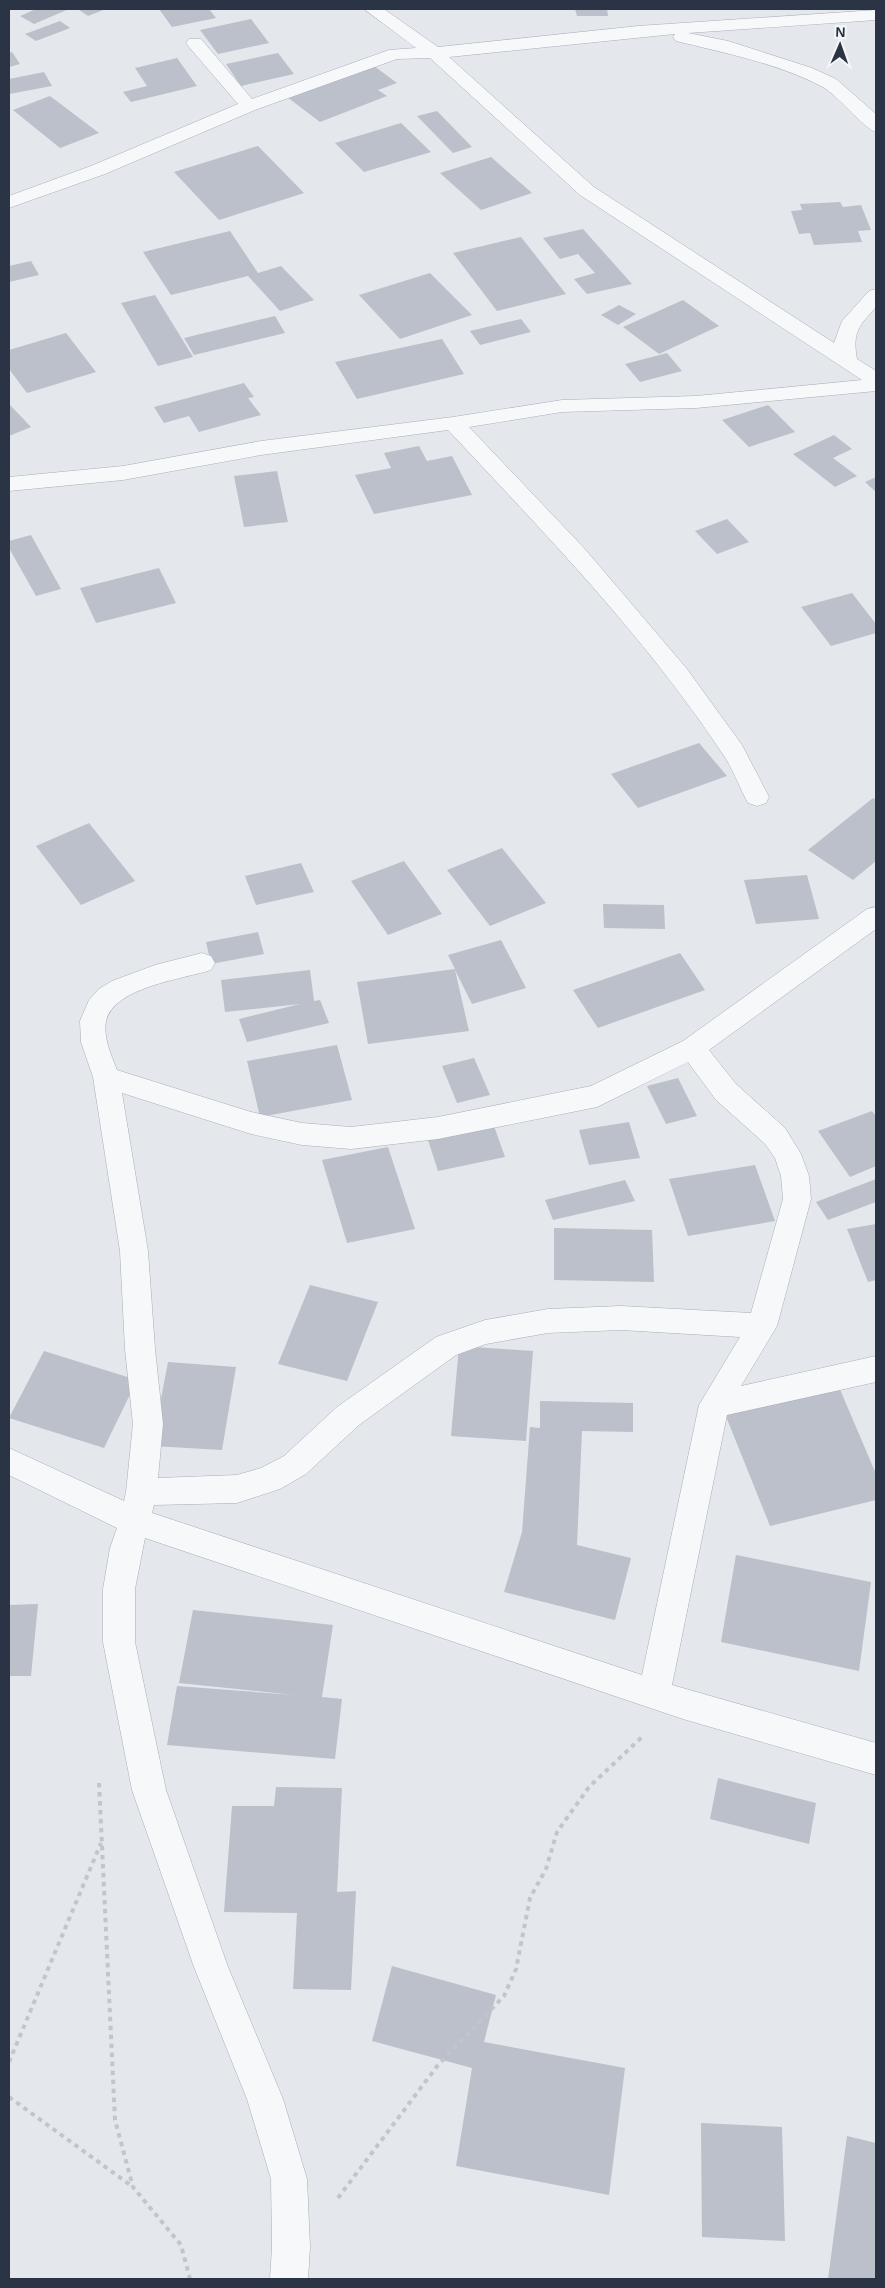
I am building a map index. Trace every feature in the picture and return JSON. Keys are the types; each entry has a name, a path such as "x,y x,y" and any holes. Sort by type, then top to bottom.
{"street":[{"path":"373,9 434,53 587,191 876,380"},
{"path":"9,202 98,170 248,106 395,54 434,53 638,31 876,14"},
{"path":"638,31 674,35 722,45 806,72 830,83 868,116 876,126"},
{"path":"195,44 248,106"},
{"path":"848,362 844,343 849,325 876,295"},
{"path":"9,484 123,473 261,448 453,423 562,406 696,402 876,386"},
{"path":"453,423 576,553 679,674 734,751 757,798"},
{"path":"106,1077 251,1123 302,1134 351,1138 438,1128 597,1096 692,1048 876,916"},
{"path":"202,963 141,978 120,987 98,1008 93,1021 94,1036 106,1077 134,1251 140,1349 148,1424 138,1506 126,1548 119,1589 119,1642 149,1790 211,1967 266,2099 288,2179 290,2263"},
{"path":"654,1694 714,1405 762,1326 797,1200 794,1176 787,1154 775,1136 726,1092 692,1048"},
{"path":"138,1506 209,1491 237,1488 269,1479 295,1464 348,1416 446,1346 485,1332 548,1321 621,1318 762,1326"},
{"path":"714,1405 876,1369"},
{"path":"9,1461 683,1704 876,1759"}],"path":[{"path":"290,2263 348,2187 387,2130 438,2065 504,1996 516,1968 530,1898 546,1869 557,1832 589,1787 646,1732 683,1704"},
{"path":"99,1777 115,2120 133,2187"},
{"path":"9,2062 102,1842"},
{"path":"9,2097 133,2187 180,2245 190,2279"}],"building":[{"path":"36,9 69,9 34,24 20,16"},
{"path":"106,9 88,16 79,10"},
{"path":"159,9 209,9 216,18 172,27"},
{"path":"575,9 607,9 608,16 577,16"},
{"path":"251,19 269,43 218,54 200,30"},
{"path":"60,21 70,28 36,41 25,34"},
{"path":"12,52 20,64 9,67 9,53"},
{"path":"278,53 294,74 241,86 226,64"},
{"path":"177,58 197,86 131,102 123,92 147,86 135,68"},
{"path":"370,63 397,83 378,90 387,96 320,122 287,97"},
{"path":"44,72 52,86 9,94 9,79"},
{"path":"50,96 99,133 60,148 13,110"},
{"path":"437,111 472,147 453,153 417,116"},
{"path":"401,123 431,152 364,172 335,143"},
{"path":"258,146 304,193 219,220 174,172"},
{"path":"491,157 532,193 481,210 440,173"},
{"path":"840,202 843,207 861,205 871,230 858,231 862,242 814,245 810,233 799,234 791,211 802,210 800,204"},
{"path":"583,229 632,284 587,294 574,279 595,273 578,254 560,259 543,238"},
{"path":"230,231 258,273 281,266 314,300 280,311 248,276 171,295 143,252"},
{"path":"521,237 566,294 497,311 453,253"},
{"path":"31,261 39,275 9,282 9,266"},
{"path":"430,273 472,315 400,339 359,295"},
{"path":"155,295 193,357 158,366 121,303"},
{"path":"683,300 719,326 659,354 623,327"},
{"path":"619,305 636,314 618,325 601,315"},
{"path":"275,316 285,333 194,355 184,338"},
{"path":"521,319 531,332 480,345 470,331"},
{"path":"66,333 96,372 27,393 9,369 9,350"},
{"path":"442,339 464,374 357,399 335,362"},
{"path":"667,353 682,371 640,382 625,364"},
{"path":"244,383 254,397 248,398 261,415 199,432 189,416 164,423 154,407"},
{"path":"9,404 31,427 9,436"},
{"path":"768,405 795,432 749,447 722,420"},
{"path":"834,435 852,449 833,458 857,476 835,487 793,454"},
{"path":"419,446 427,461 452,456 472,495 374,514 355,475 391,468 384,453"},
{"path":"277,471 288,522 244,527 234,476"},
{"path":"876,477 876,492 865,482"},
{"path":"727,519 749,542 717,554 695,531"},
{"path":"31,535 61,589 36,596 9,548 9,541"},
{"path":"159,568 176,603 96,623 80,588"},
{"path":"852,593 876,624 876,633 831,646 801,607"},
{"path":"699,743 727,776 638,808 611,774"},
{"path":"873,798 876,800 876,861 853,880 808,850"},
{"path":"89,823 135,881 81,905 36,846"},
{"path":"502,848 546,903 490,926 447,870"},
{"path":"404,861 442,914 388,935 351,881"},
{"path":"301,863 314,892 256,905 245,876"},
{"path":"807,875 819,919 756,924 744,880"},
{"path":"603,904 664,905 665,929 604,928"},
{"path":"258,932 264,954 211,964 206,942"},
{"path":"501,940 526,988 472,1004 455,970 469,1031 368,1044 357,982 455,969 448,955"},
{"path":"680,953 705,990 598,1028 573,990"},
{"path":"310,970 314,1001 320,1000 329,1023 247,1042 239,1019 300,1004 225,1012 221,980"},
{"path":"337,1045 352,1100 260,1117 247,1061"},
{"path":"474,1058 490,1095 457,1103 442,1066"},
{"path":"678,1078 697,1116 666,1124 647,1086"},
{"path":"872,1111 876,1116 876,1166 850,1177 818,1131"},
{"path":"629,1122 640,1158 589,1165 579,1130"},
{"path":"494,1126 505,1157 438,1171 428,1140"},
{"path":"388,1147 415,1229 347,1243 322,1160"},
{"path":"755,1165 775,1221 688,1236 669,1179"},
{"path":"876,1179 876,1202 828,1220 816,1202"},
{"path":"625,1180 635,1201 553,1220 545,1200"},
{"path":"876,1224 876,1280 868,1282 847,1229"},
{"path":"554,1228 652,1230 654,1282 554,1280"},
{"path":"310,1285 378,1302 347,1381 278,1364"},
{"path":"459,1346 533,1351 526,1441 451,1436"},
{"path":"44,1351 137,1380 104,1448 9,1418"},
{"path":"168,1362 236,1367 222,1450 152,1446"},
{"path":"839,1387 876,1474 876,1500 770,1526 725,1414"},
{"path":"540,1401 633,1403 633,1432 582,1431 577,1545 631,1558 615,1620 504,1592 522,1532 530,1427 540,1428"},
{"path":"736,1555 871,1582 859,1671 721,1642"},
{"path":"38,1604 31,1676 9,1676 9,1605"},
{"path":"193,1610 333,1625 322,1697 342,1699 335,1759 167,1745 177,1686 294,1695 179,1683"},
{"path":"718,1778 816,1803 809,1844 710,1819"},
{"path":"276,1787 342,1788 337,1892 356,1891 351,1990 293,1989 297,1913 224,1912 232,1806 274,1806"},
{"path":"392,1966 496,1995 484,2042 625,2068 609,2195 456,2166 472,2068 372,2041"},
{"path":"701,2123 782,2127 785,2241 702,2237"},
{"path":"847,2136 876,2143 876,2279 828,2279"}]}
